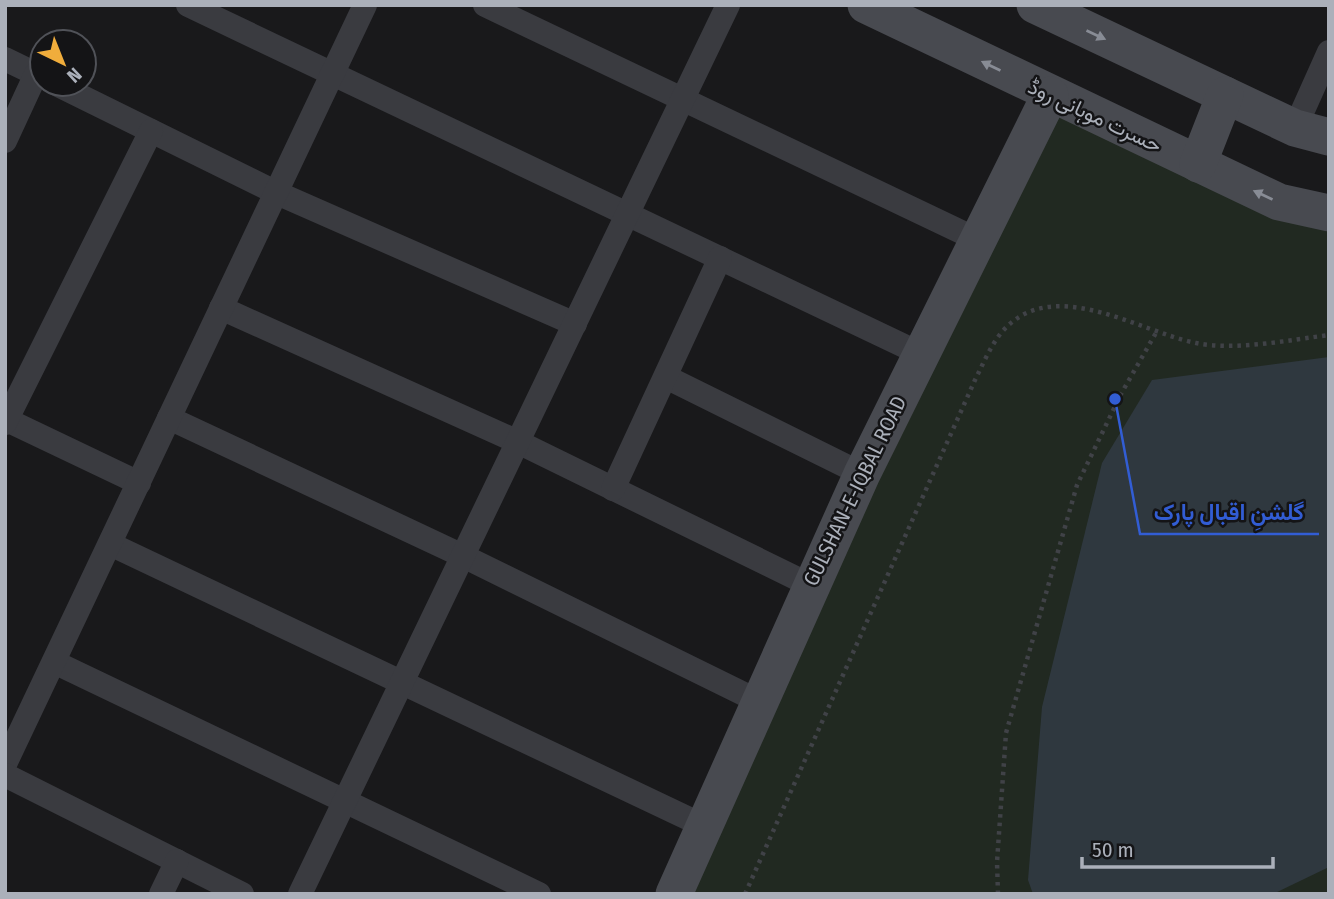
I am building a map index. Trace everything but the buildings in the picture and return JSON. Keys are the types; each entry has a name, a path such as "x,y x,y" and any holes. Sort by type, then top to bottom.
{"street":[{"path":"188,5 921,354"},
{"path":"5,765 365,5"},
{"path":"485,5 978,240"},
{"path":"300,894 728,5"},
{"name":"حسرت موہانی روڈ","path":"866,5 1279,202 1329,213"},
{"path":"1035,5 1312,133 1329,52"},
{"path":"5,59 28,70"},
{"name":"GULSHAN-E-IQBAL ROAD","path":"674,894 702,825 862,474 1050,95"},
{"path":"1198,164 1225,95"},
{"path":"5,141 32,98"},
{"path":"85,98 277,193 575,324"},
{"path":"139,483 6,421 151,131"},
{"path":"613,489 720,258"},
{"path":"221,308 518,442 810,585"},
{"path":"666,377 862,474"},
{"path":"169,418 463,556 758,701"},
{"path":"110,544 702,825"},
{"path":"54,662 539,894"},
{"path":"5,775 242,894"},
{"path":"161,894 177,862"}],"path":[{"path":"745,894 975,380 1002,332 1035,310 1072,307 1111,314 1198,344 1234,344 1329,335"},
{"path":"998,894 997,862 1006,733 1077,485 1121,394 1157,331"}],"shaded area":[{"path":"1050,95 1329,213 1329,894 684,894"},
{"path":"1329,357 1329,867 1273,894 1033,894 1028,880 1042,707 1102,463 1152,380"}],"place":[{"name":"گلشنِ اقبال پارک","path":"1115,399"}]}
